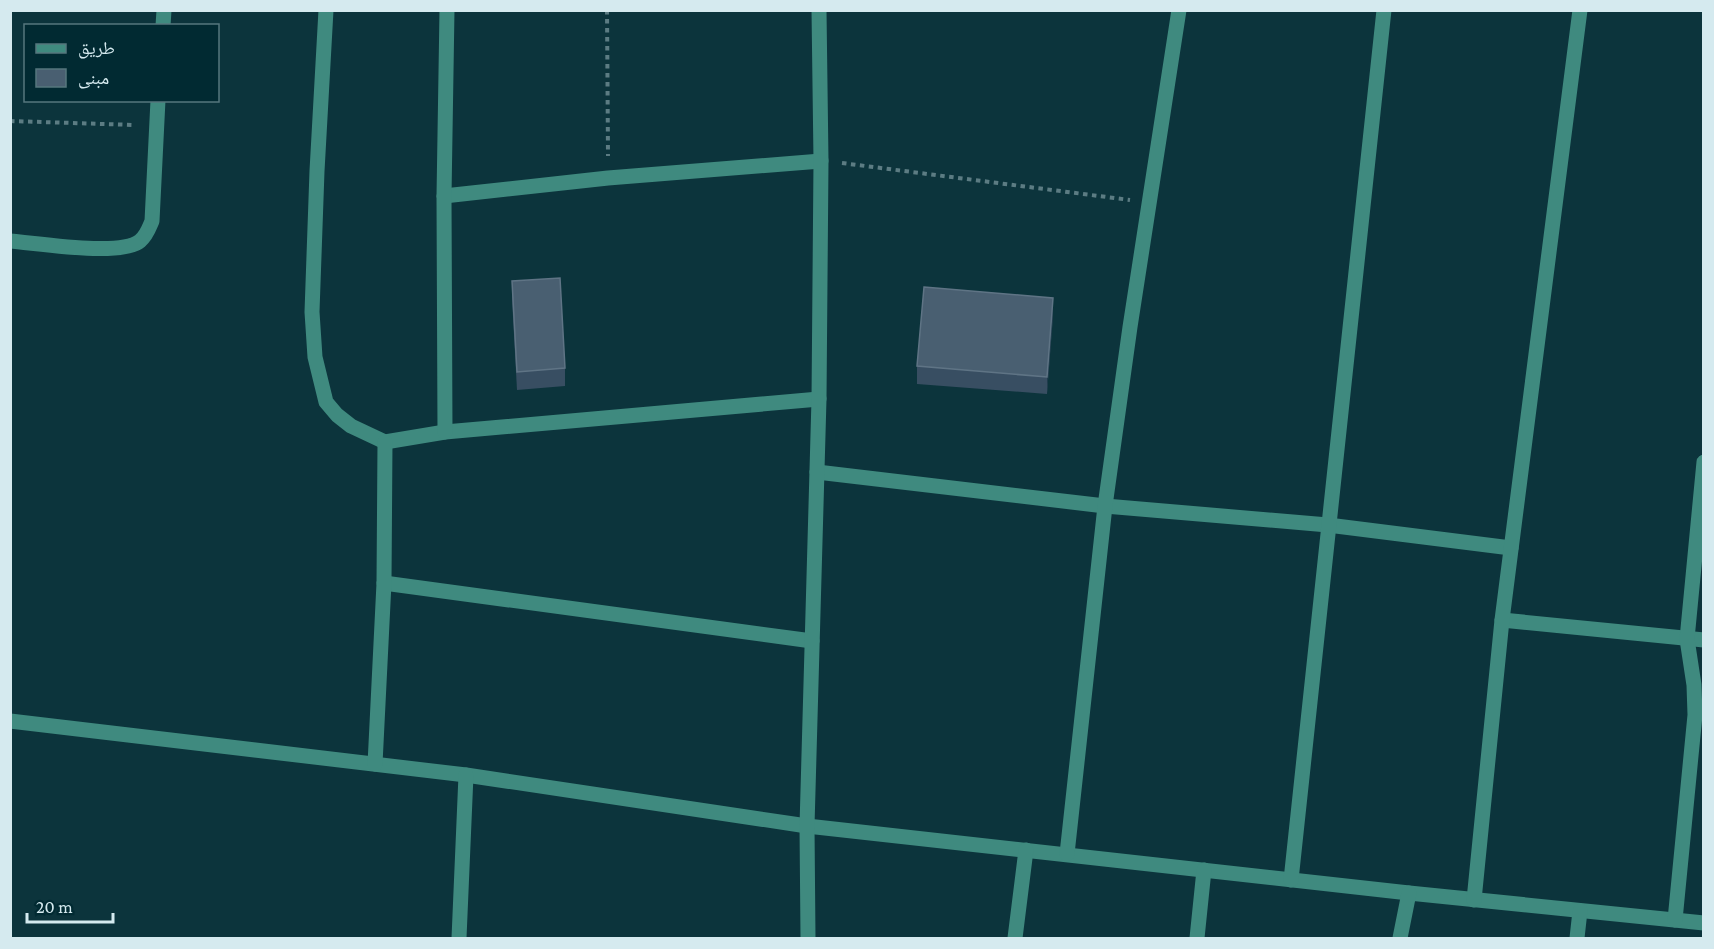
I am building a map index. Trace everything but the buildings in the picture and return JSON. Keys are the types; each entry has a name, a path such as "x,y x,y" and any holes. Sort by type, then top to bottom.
{"street":[{"path":"326,10 317,171 313,301 315,357 326,402 337,415 351,426 385,442 446,432 819,399"},
{"path":"446,432 444,196 447,10"},
{"path":"808,939 807,826 819,399 821,160 819,10"},
{"path":"1066,854 1105,506 1179,10"},
{"path":"1291,879 1384,10"},
{"path":"1474,900 1502,620 1580,10"},
{"path":"10,241 105,249 129,247 140,242 147,234 152,221 158,102"},
{"path":"444,196 608,178 821,160"},
{"path":"375,764 384,583 385,442"},
{"path":"1675,920 1695,715 1694,685 1687,639 1704,462"},
{"path":"818,472 1105,506 1328,525 1511,548"},
{"path":"384,583 812,641"},
{"path":"1502,620 1704,640"},
{"path":"10,721 466,775 807,826 1409,893 1704,923"},
{"path":"459,939 466,775"},
{"path":"1016,939 1026,850"},
{"path":"1197,939 1204,870"},
{"path":"1400,939 1409,893"},
{"path":"1577,939 1580,911"}],"path":[{"path":"607,10 608,178"},
{"path":"10,121 157,126"},
{"path":"821,160 1149,202"}]}
